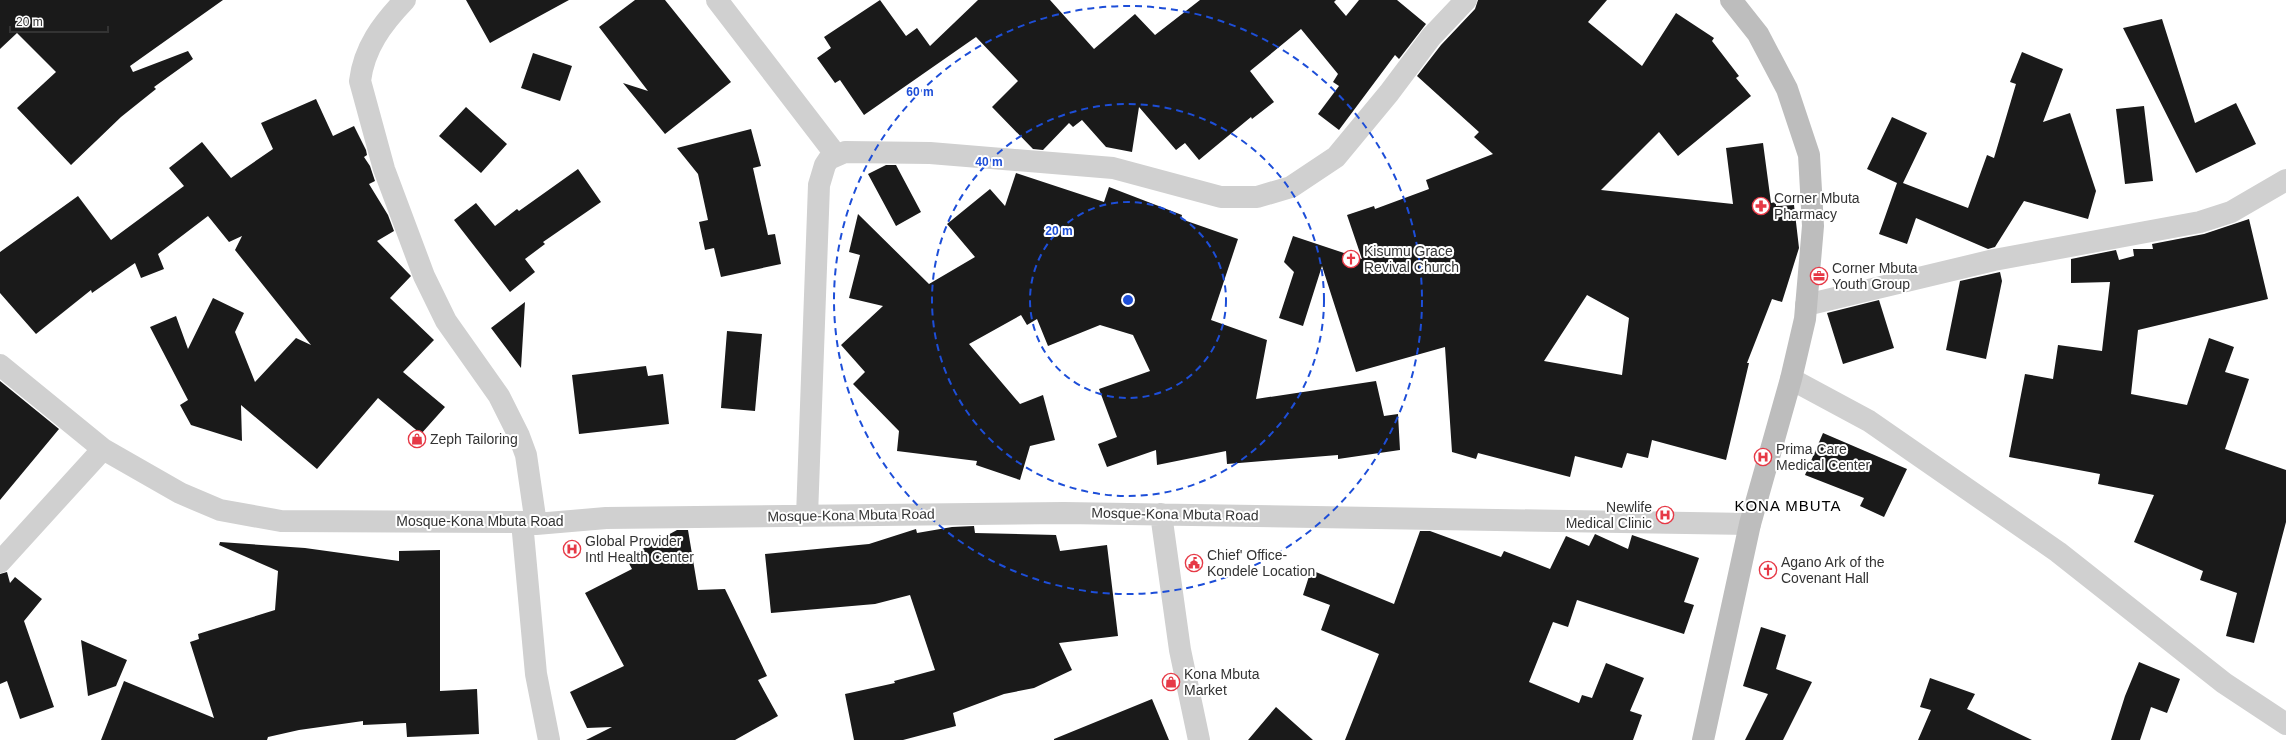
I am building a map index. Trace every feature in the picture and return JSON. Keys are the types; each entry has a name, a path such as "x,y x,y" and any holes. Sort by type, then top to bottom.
{"street":[{"path":"405,0 384,22 373,41 362,68 360,81 384,168 424,276 446,321 499,396 519,436 526,455 536,674 549,740"},
{"path":"717,0 836,155"},
{"path":"807,516 819,185 825,164 829,159 845,152 930,153 1113,168 1221,197 1257,197 1291,187 1336,157 1389,93 1431,37 1466,0"},
{"path":"1703,740 1750,524 1791,380 1806,304 1813,226 1809,155 1787,89 1758,34 1731,0"},
{"path":"1806,304 1994,260 2200,222 2231,212 2286,180"},
{"name":"Mosque-Kona Mbuta Road","path":"0,364 103,449 180,493 220,510 281,522 529,523 606,518 1064,513 1750,524"},
{"path":"1791,380 1869,421 2045,543 2224,682 2286,724"},
{"path":"0,562 103,449"},
{"path":"1161,514 1180,650 1199,740"}],"building":[{"path":"0,0 223,0 130,66 133,72 188,51 193,59 154,87 156,89 121,117 71,165 17,108 56,72 17,33 0,49"},
{"path":"466,0 569,0 490,43"},
{"path":"635,0 665,0 731,82 665,134 623,83 648,91 599,27"},
{"path":"880,0 906,36 917,28 930,46 978,0 1050,0 1094,49 1135,14 1155,35 1200,0 1336,0 1334,2 1346,16 1359,0 1397,0 1426,24 1399,59 1395,55 1339,130 1318,114 1339,86 1333,82 1338,74 1301,29 1250,71 1274,102 1252,119 1251,117 1199,160 1185,143 1176,150 1139,107 1132,152 1106,147 1082,120 1073,127 1069,123 1043,150 1033,149 992,107 1018,81 976,37 864,115 840,80 835,83 817,58 831,48 824,37"},
{"path":"1478,0 1607,0 1588,22 1642,66 1676,13 1714,38 1712,41 1739,76 1736,78 1751,96 1678,156 1659,132 1601,190 1733,204 1726,148 1763,143 1771,203 1776,202 1776,206 1794,205 1799,248 1782,302 1772,299 1747,363 1749,363 1726,460 1652,440 1648,458 1627,453 1622,468 1575,456 1570,477 1478,453 1476,459 1452,452 1445,347 1356,372 1322,266 1303,326 1279,318 1294,272 1284,262 1293,236 1362,259 1347,215 1374,206 1375,209 1429,189 1426,180 1493,154 1474,137 1479,132 1417,76 1441,45 1475,9","holes":["1587,295 1629,318 1622,375 1544,361"]},
{"path":"2162,19 2195,123 2236,103 2256,144 2196,173 2123,28"},
{"path":"2022,52 2063,69 2043,122 2070,113 2096,191 2088,219 2024,201 1995,247 1988,249 1916,218 1907,244 1879,234 1897,183 1867,169 1892,117 1927,133 1903,183 1968,208 1987,155 1994,158 2016,84 2010,82"},
{"path":"533,53 572,66 560,101 521,88"},
{"path":"316,99 333,136 354,126 366,150 367,155 364,157 370,166 375,181 369,184 388,215 394,231 377,241 411,276 390,298 434,340 403,372 445,407 421,434 378,398 317,469 241,405 242,441 191,425 180,405 188,400 150,327 176,316 188,349 213,298 244,313 235,332 255,382 296,338 311,345 235,250 242,236 229,242 208,216 158,254 164,269 141,278 135,263 92,293 91,290 36,334 0,293 0,252 78,196 111,240 184,186 169,168 202,142 231,178 273,149 261,123"},
{"path":"2144,106 2153,181 2125,184 2116,109"},
{"path":"466,107 507,144 481,173 439,136"},
{"path":"751,129 761,166 753,168 768,235 775,234 781,264 721,277 714,248 705,250 699,222 708,220 698,174 677,148"},
{"path":"886,165 896,165 921,212 896,226 868,174"},
{"path":"578,169 601,202 543,242 545,244 525,259 535,272 510,292 454,220 476,203 495,226 517,209 519,211"},
{"path":"1016,173 1104,202 1109,187 1182,215 1181,219 1238,239 1211,320 1267,340 1256,399 1376,381 1384,416 1398,414 1400,450 1338,459 1338,455 1227,464 1226,451 1157,465 1156,450 1107,467 1098,444 1117,437 1099,389 1150,371 1133,335 1100,325 1048,346 1037,319 1027,325 1021,315 969,344 1020,404 1043,395 1055,440 1030,446 1020,480 976,465 977,461 897,451 899,431 853,384 865,372 841,345 883,306 849,298 860,255 849,252 858,214 929,284 975,257 947,224 990,189 1005,206"},
{"path":"2249,219 2268,299 2138,330 2131,394 2187,405 2209,338 2234,347 2225,372 2249,379 2225,449 2286,470 2286,522 2254,643 2226,636 2237,593 2200,580 2203,571 2134,542 2154,495 2098,484 2100,474 2009,457 2025,374 2053,379 2058,345 2102,351 2110,282 2071,283 2071,259 2116,250 2119,260 2134,256 2133,249 2153,249 2152,244 2204,234"},
{"path":"2000,272 2002,281 1986,359 1946,350 1960,281"},
{"path":"1879,300 1894,348 1843,364 1827,313"},
{"path":"525,302 521,368 491,328"},
{"path":"727,331 762,334 755,411 721,408"},
{"path":"646,366 648,376 663,374 669,424 579,434 572,375"},
{"path":"0,381 59,429 0,500"},
{"path":"1823,433 1907,469 1884,517 1860,506 1864,498 1805,475"},
{"path":"974,526 975,533 1056,535 1060,551 1107,545 1118,636 1059,643 1072,670 1034,688 1004,694 953,713 956,726 903,740 854,740 845,694 895,683 894,681 935,670 910,595 875,604 771,613 765,554 869,544 916,529 917,533 952,527"},
{"path":"677,530 688,530 698,590 725,589 767,676 758,680 778,716 735,740 586,740 612,727 587,728 570,692 624,666 585,593 632,569 626,558"},
{"path":"1420,531 1430,531 1501,557 1504,551 1550,569 1566,536 1589,546 1595,534 1628,549 1632,535 1699,558 1684,602 1694,605 1684,634 1577,600 1568,627 1553,622 1529,682 1579,703 1582,695 1592,698 1606,663 1644,678 1630,711 1642,715 1633,740 1345,740 1379,654 1321,630 1330,605 1303,595 1311,570 1394,604"},
{"path":"220,542 305,548 399,561 399,551 440,550 440,691 477,689 479,734 407,737 406,723 363,725 363,721 299,730 268,737 267,740 101,740 124,681 214,718 190,642 199,639 198,634 275,610 278,571 219,545"},
{"path":"7,572 10,583 15,577 42,599 24,621 54,707 20,719 7,681 0,684 0,574"},
{"path":"1761,627 1786,635 1776,669 1812,682 1783,740 1745,740 1768,694 1743,686"},
{"path":"81,640 127,660 116,686 88,696"},
{"path":"2139,662 2180,679 2167,713 2151,707 2140,740 2111,740 2125,696"},
{"path":"1930,678 1975,694 1967,709 2032,740 1918,740 1931,710 1920,707"},
{"path":"1152,699 1169,740 1054,740 1054,739"},
{"path":"1276,707 1313,740 1248,740"}],"place":[{"name":"Corner Mbuta Pharmacy","path":"1761,206"},
{"name":"Kisumu Grace Revival Church","path":"1351,259"},
{"name":"Corner Mbuta Youth Group","path":"1819,276"},
{"name":"Zeph Tailoring","path":"417,439"},
{"name":"Prima Care Medical Center","path":"1763,457"},
{"name":"Newlife Medical Clinic","path":"1665,515"},
{"name":"Global Provider Intl Health Center","path":"572,549"},
{"name":"Chief' Office- Kondele Location","path":"1194,563"},
{"name":"Agano Ark of the Covenant Hall","path":"1768,570"},
{"name":"Kona Mbuta Market","path":"1171,682"}],"district":[{"name":"KONA MBUTA","path":"1788,505"}]}
